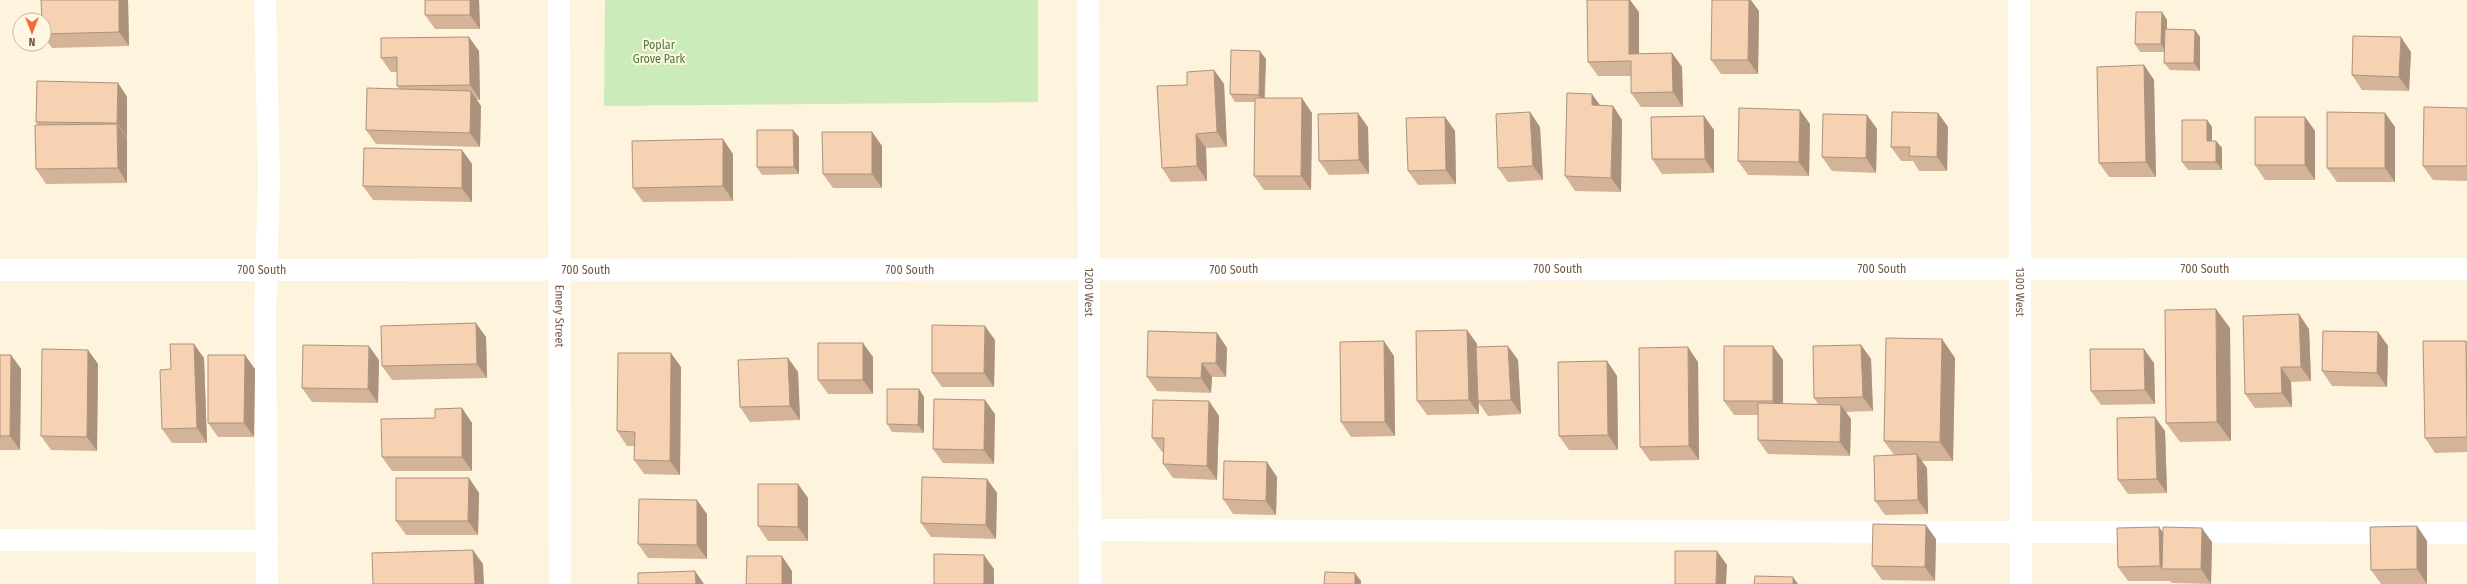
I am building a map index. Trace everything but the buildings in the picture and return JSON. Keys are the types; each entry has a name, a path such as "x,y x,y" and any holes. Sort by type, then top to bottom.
{"street":[{"path":"265,0 269,178 266,270 267,584"},
{"name":"Emery Street","path":"559,0 560,584"},
{"name":"1200 West","path":"1088,0 1090,584"},
{"name":"1300 West","path":"2020,0 2021,584"},
{"name":"700 South","path":"0,270 2467,269"},
{"path":"1089,530 2467,533"},
{"path":"0,540 267,541"}],"green space":[{"name":"Poplar Grove Park","path":"605,0 1038,0 1038,102 604,106"}]}
